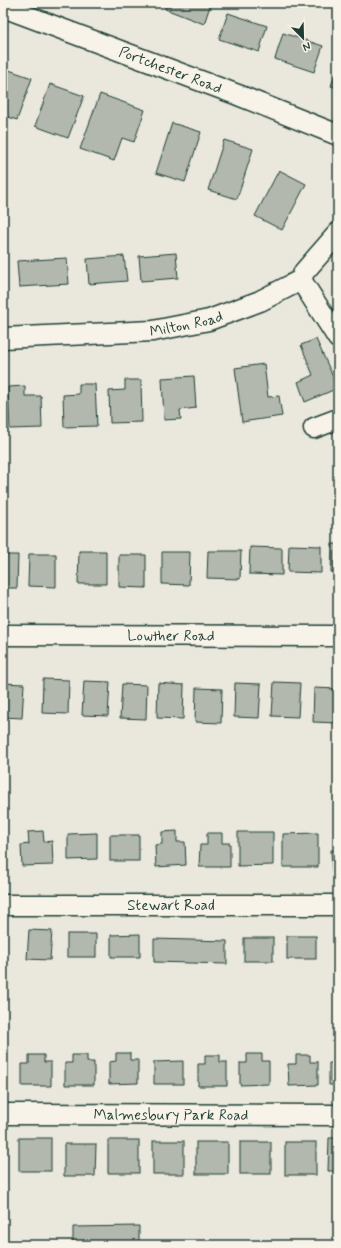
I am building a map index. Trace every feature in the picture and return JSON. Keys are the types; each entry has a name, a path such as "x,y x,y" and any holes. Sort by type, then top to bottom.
{"street":[{"name":"Portchester Road","path":"3,7 231,92 338,135"},
{"path":"337,236 304,272 301,280 338,338"},
{"name":"Milton Road","path":"3,338 153,331 195,323 209,320 260,301 301,280"},
{"path":"314,428 338,419"},
{"name":"Lowther Road","path":"3,635 338,636"},
{"name":"Stewart Road","path":"3,905 338,905"},
{"name":"Malmesbury Park Road","path":"3,1114 338,1115"}],"building":[{"path":"167,3 211,3 204,24 165,9"},
{"path":"228,13 267,26 259,52 219,39"},
{"path":"283,33 323,46 314,72 275,59"},
{"path":"338,67 338,88 331,86"},
{"path":"3,68 32,78 17,120 3,115"},
{"path":"50,84 84,96 68,138 35,126"},
{"path":"100,94 145,110 134,142 122,138 114,161 80,149"},
{"path":"172,123 201,132 185,182 156,173"},
{"path":"224,140 253,149 237,199 208,190"},
{"path":"279,170 306,184 282,230 255,216"},
{"path":"176,253 178,278 141,281 139,256"},
{"path":"124,256 127,281 89,284 87,259"},
{"path":"67,258 69,284 19,287 17,261"},
{"path":"316,339 338,388 305,402 298,382 313,375 301,345"},
{"path":"264,364 268,397 279,396 282,416 242,422 235,368"},
{"path":"194,376 196,408 180,410 181,419 164,420 162,378"},
{"path":"125,380 141,380 142,422 110,423 109,391 125,390"},
{"path":"79,384 95,384 97,426 64,427 63,395 79,394"},
{"path":"25,386 25,396 41,396 42,428 10,429 8,387"},
{"path":"332,544 338,544 338,572 331,572"},
{"path":"289,545 321,546 321,573 288,572"},
{"path":"250,547 282,548 282,575 249,574"},
{"path":"79,551 106,551 106,584 78,584"},
{"path":"208,551 241,551 240,579 207,578"},
{"path":"162,552 190,552 189,585 162,584"},
{"path":"29,554 56,554 56,587 28,586"},
{"path":"3,555 18,555 17,588 3,588"},
{"path":"119,555 146,555 146,588 119,587"},
{"path":"43,679 69,680 68,714 42,713"},
{"path":"84,681 110,682 108,716 82,715"},
{"path":"274,682 300,683 298,717 272,716"},
{"path":"3,683 24,684 22,718 3,717"},
{"path":"158,683 184,685 183,719 157,718"},
{"path":"235,683 261,684 259,718 234,717"},
{"path":"122,684 147,685 146,719 120,718"},
{"path":"196,688 222,689 221,723 195,722"},
{"path":"314,688 338,689 338,723 313,722"},
{"path":"43,831 44,842 52,841 53,865 22,866 21,845 29,844 28,832"},
{"path":"177,831 177,842 185,842 186,865 156,867 155,845 162,844 162,832"},
{"path":"238,832 273,832 273,865 238,866"},
{"path":"97,833 97,859 68,860 68,834"},
{"path":"207,833 222,833 222,843 230,843 230,867 199,867 200,845 207,845"},
{"path":"318,833 318,867 283,867 283,834"},
{"path":"110,835 139,835 139,861 110,861"},
{"path":"3,837 5,837 5,866 3,866"},
{"path":"331,850 338,850 338,872 332,872"},
{"path":"29,930 52,931 50,960 27,959"},
{"path":"67,934 96,934 96,957 67,957"},
{"path":"140,934 140,957 111,957 111,935"},
{"path":"287,936 316,936 316,959 287,959"},
{"path":"334,936 338,936 338,959 334,959"},
{"path":"244,938 273,938 273,961 244,961"},
{"path":"154,939 227,941 227,964 154,962"},
{"path":"116,1053 130,1053 130,1060 138,1060 138,1083 109,1084 109,1062 116,1061"},
{"path":"247,1054 262,1054 262,1061 269,1061 269,1084 240,1085 240,1063 247,1063"},
{"path":"29,1055 44,1055 44,1062 51,1062 51,1086 22,1086 22,1064 29,1064"},
{"path":"72,1055 87,1055 87,1062 94,1062 94,1085 65,1085 65,1063 72,1063"},
{"path":"205,1055 220,1055 220,1062 227,1062 227,1086 198,1086 198,1064 205,1064"},
{"path":"296,1055 310,1055 310,1062 318,1062 318,1085 289,1086 288,1064 296,1064"},
{"path":"337,1055 338,1085 329,1085 329,1063 337,1063"},
{"path":"183,1061 183,1084 154,1084 154,1062"},
{"path":"19,1138 51,1138 51,1171 19,1171"},
{"path":"329,1138 338,1138 338,1171 328,1171"},
{"path":"108,1140 139,1140 139,1173 108,1173"},
{"path":"153,1141 184,1141 184,1174 153,1174"},
{"path":"196,1142 228,1142 228,1174 196,1174"},
{"path":"240,1142 271,1142 271,1174 240,1174"},
{"path":"285,1142 316,1142 316,1175 285,1175"},
{"path":"3,1144 6,1144 5,1166 3,1166"},
{"path":"64,1144 96,1144 95,1176 64,1176"},
{"path":"139,1226 139,1245 73,1245 73,1227"}]}
